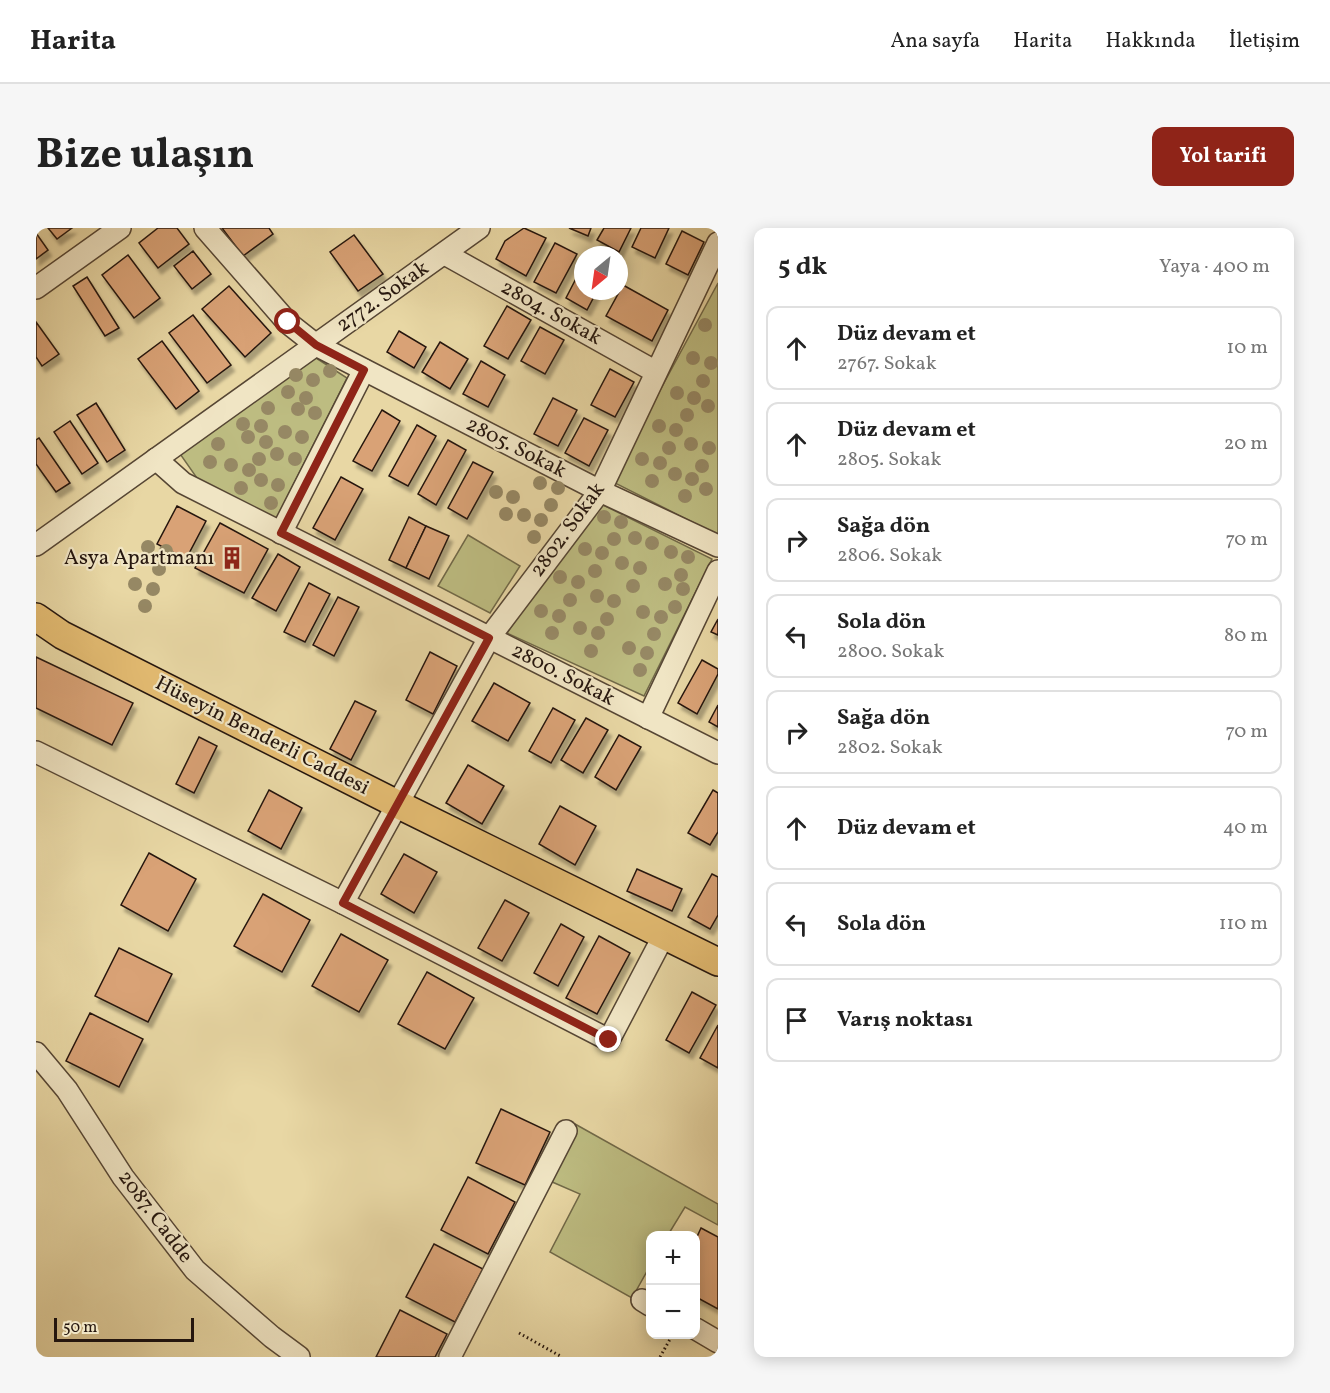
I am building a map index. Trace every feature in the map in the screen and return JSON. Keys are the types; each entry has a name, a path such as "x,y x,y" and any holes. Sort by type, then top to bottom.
{"main road":[{"name":"Hüseyin Benderli Caddesi","path":"36,617 62,635 718,962"}],"street":[{"path":"36,288 120,228"},
{"name":"2805. Sokak","path":"205,228 288,322 316,345 600,491 718,546"},
{"name":"2772. Sokak","path":"36,545 445,255 479,228"},
{"name":"2802. Sokak","path":"343,903 489,638 600,491 718,243"},
{"name":"2804. Sokak","path":"445,255 656,372"},
{"path":"281,533 364,370"},
{"name":"2800. Sokak","path":"156,459 183,483 718,753"},
{"path":"648,718 718,572"},
{"path":"36,752 343,903 609,1040 664,935"},
{"name":"2087. Cadde","path":"36,1053 66,1090 123,1177 195,1270 272,1337 299,1357"},
{"path":"450,1357 566,1131"},
{"path":"700,1331 718,1342"}],"path":[{"path":"519,1334 562,1357"},
{"path":"660,1357 671,1339"}],"shaded area":[{"path":"718,283 718,535 611,481"},
{"path":"313,356 347,378 275,521 199,481 178,451"},
{"path":"597,502 712,559 644,696 507,633"},
{"path":"468,535 520,566 490,613 438,586"},
{"path":"575,1124 718,1204 718,1225 685,1207 670,1231 646,1231 646,1273 632,1298 550,1252 580,1194 550,1181"}],"building":[{"path":"48,228 72,228 57,239"},
{"path":"158,228 177,228 189,244 158,268 139,243"},
{"path":"222,228 269,228 273,234 243,256"},
{"path":"524,228 546,238 526,276 496,259 505,241"},
{"path":"569,228 591,228 588,236"},
{"path":"604,228 631,228 622,246 608,246 597,240"},
{"path":"641,228 669,228 655,258 632,247"},
{"path":"682,231 704,242 688,275 666,264"},
{"path":"36,233 48,250 36,259"},
{"path":"354,235 383,274 358,291 330,252"},
{"path":"555,243 574,252 574,260 556,293 534,282"},
{"path":"193,251 211,274 192,289 174,266"},
{"path":"128,255 160,298 134,318 102,275"},
{"path":"87,277 119,328 105,336 73,286"},
{"path":"574,282 574,300 592,300 587,310 566,298"},
{"path":"229,286 271,333 245,357 202,309"},
{"path":"628,288 668,310 652,341 606,316 615,300 628,300"},
{"path":"507,306 531,320 508,359 484,346"},
{"path":"193,315 231,365 207,383 169,333"},
{"path":"36,322 59,354 42,366 36,357"},
{"path":"540,327 564,340 545,374 521,361"},
{"path":"399,331 426,347 414,368 387,352"},
{"path":"162,341 199,391 176,409 138,359"},
{"path":"440,342 468,359 450,389 422,372"},
{"path":"481,361 505,375 488,407 463,394"},
{"path":"610,369 634,382 615,417 591,405"},
{"path":"553,398 577,410 558,446 534,434"},
{"path":"96,403 125,450 107,462 77,415"},
{"path":"382,410 400,421 372,471 353,461"},
{"path":"584,418 608,430 589,466 565,453"},
{"path":"70,421 98,463 82,474 54,432"},
{"path":"417,425 436,436 408,486 389,476"},
{"path":"39,438 70,483 56,492 36,464 36,440"},
{"path":"448,440 466,450 436,505 418,494"},
{"path":"473,462 493,472 467,519 448,508"},
{"path":"341,477 363,489 335,540 313,528"},
{"path":"177,506 206,521 186,559 157,544"},
{"path":"409,517 426,526 406,568 389,560"},
{"name":"Asya Apartmanı","path":"220,523 268,549 244,593 195,568"},
{"path":"426,526 449,536 429,579 406,568"},
{"path":"278,554 300,567 276,611 252,598"},
{"path":"309,583 330,594 305,642 284,632"},
{"path":"338,597 359,607 334,656 313,645"},
{"path":"718,619 718,635 711,632"},
{"path":"430,652 457,666 433,714 406,700"},
{"path":"36,657 133,703 112,745 36,708"},
{"path":"702,660 718,669 718,674 697,714 678,703"},
{"path":"494,683 530,703 508,741 472,721"},
{"path":"355,701 376,711 351,760 330,749"},
{"path":"718,705 718,727 709,722"},
{"path":"553,708 575,720 551,763 529,751"},
{"path":"586,718 608,730 583,773 561,760"},
{"path":"619,735 641,747 616,790 595,777"},
{"path":"199,737 217,746 194,793 176,784"},
{"path":"468,765 504,786 482,824 446,803"},
{"path":"269,790 302,808 281,849 248,831"},
{"path":"713,790 718,793 718,832 710,845 688,833"},
{"path":"560,806 596,826 575,865 539,844"},
{"path":"149,853 196,879 168,931 121,905"},
{"path":"404,854 437,872 414,913 381,894"},
{"path":"637,869 682,889 672,911 627,891"},
{"path":"712,874 718,877 718,915 710,929 688,917"},
{"path":"263,894 310,920 282,972 234,946"},
{"path":"505,900 529,913 502,961 478,948"},
{"path":"561,924 584,937 558,986 534,973"},
{"path":"341,934 388,960 359,1012 312,986"},
{"path":"599,936 630,953 597,1014 566,998"},
{"path":"119,948 172,974 148,1022 95,996"},
{"path":"427,972 474,998 445,1049 398,1024"},
{"path":"692,992 716,1005 689,1053 666,1040"},
{"path":"90,1013 143,1039 119,1087 66,1061"},
{"path":"718,1025 718,1068 700,1058"},
{"path":"501,1109 550,1132 525,1185 476,1163"},
{"path":"468,1177 515,1202 488,1254 441,1230"},
{"path":"701,1228 718,1237 718,1309 700,1299"},
{"path":"434,1244 483,1269 455,1322 406,1297"},
{"path":"400,1310 447,1334 435,1357 376,1357"}],"place":[{"name":"Asya Apartmanı","path":"232,558"}],"route":[{"path":"288,322 316,345 364,370 281,533 489,638 343,903 609,1040"}]}
